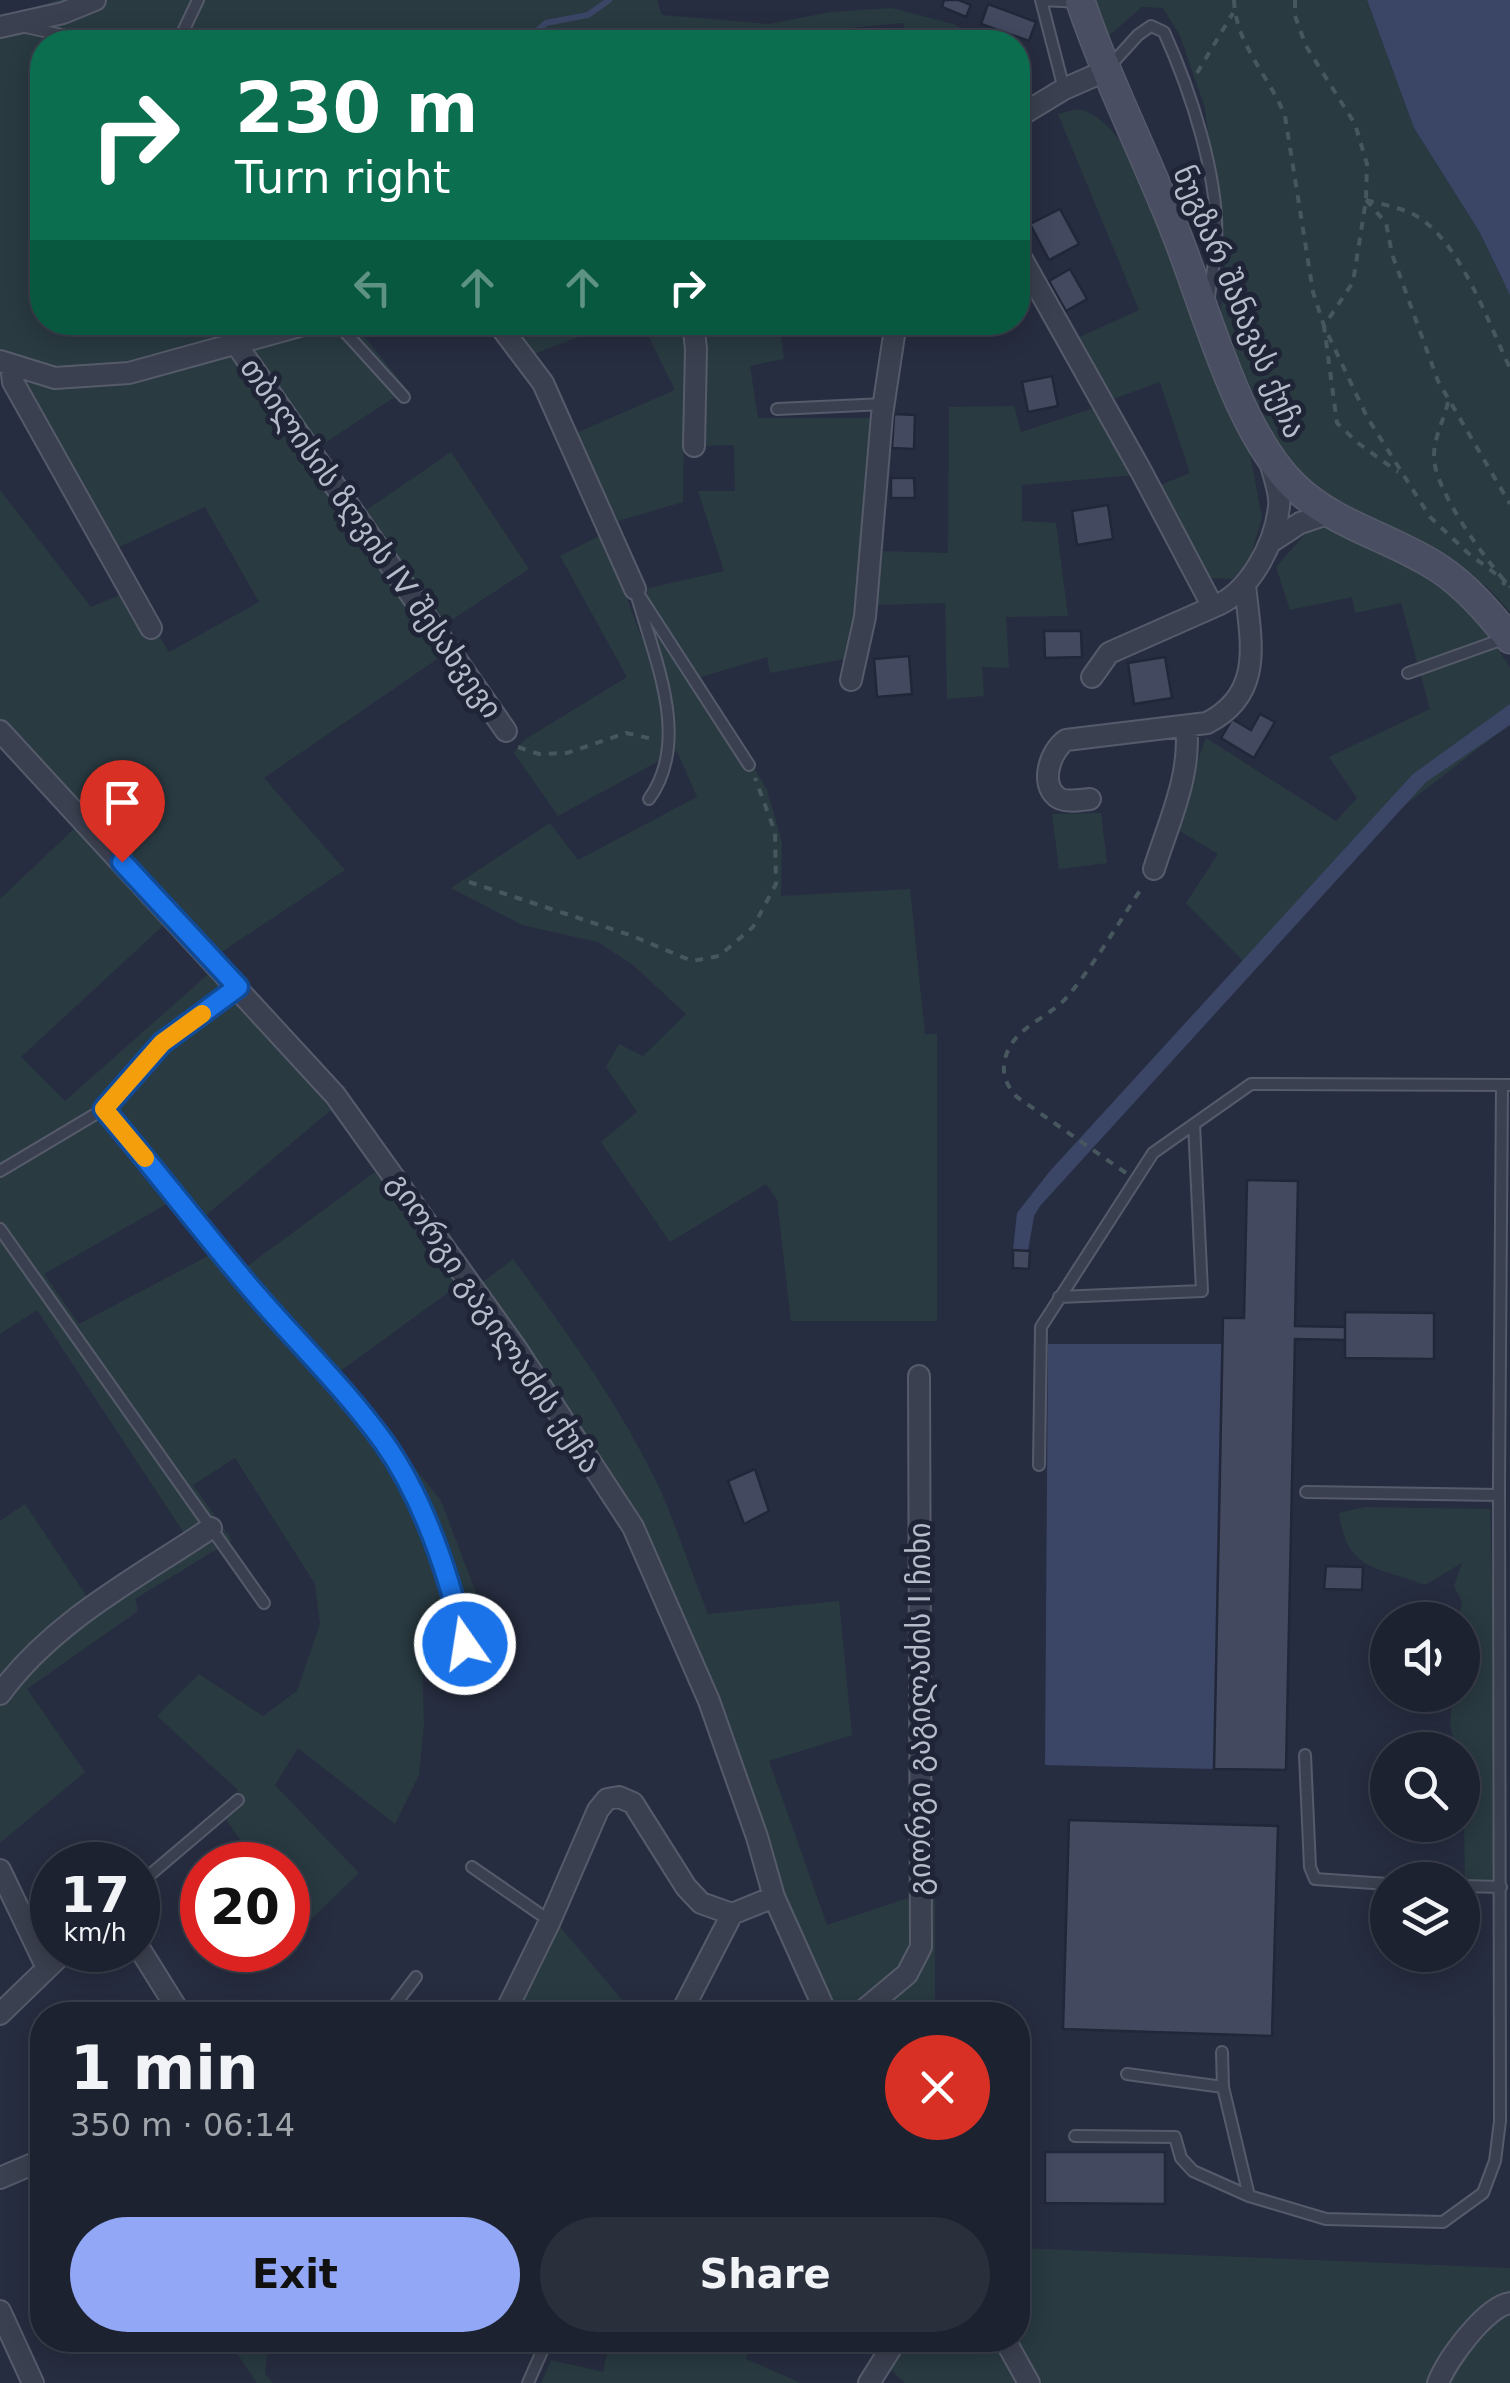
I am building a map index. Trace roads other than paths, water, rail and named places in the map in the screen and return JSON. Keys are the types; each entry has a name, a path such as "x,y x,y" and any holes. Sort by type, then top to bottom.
{"main road":[{"name":"ნუგზარ შანავას ქუჩა","path":"1081,1 1105,72 1175,228 1246,416 1270,461 1298,490 1330,512 1440,570 1488,612 1509,638"}],"street":[{"path":"8,26 63,13 95,0"},
{"path":"1030,110 1064,89 1105,72"},
{"path":"1030,273 1213,607"},
{"path":"5,363 55,378 94,377 130,373 268,335"},
{"path":"507,335 543,383 635,590"},
{"path":"694,446 695,335"},
{"path":"851,680 865,618 894,335"},
{"name":"თბილისის ზღვის IV შესახვევი","path":"236,344 506,731"},
{"path":"5,363 151,628"},
{"path":"1092,678 1110,653 1227,602 1244,584 1271,542 1280,504 1270,461"},
{"path":"1271,542 1300,523 1330,512"},
{"path":"1090,800 1066,801 1050,789 1049,761 1056,746 1066,740 1207,723 1222,715 1244,692 1249,677 1244,584"},
{"path":"1154,869 1185,770 1186,726"},
{"name":"გიორგი გაგილაძის ქუჩა","path":"0,732 336,1094 516,1348 632,1527 709,1701 774,1897 821,2002"},
{"name":"გიორგი გაგილაძის I ჩიხი","path":"874,2002 907,1974 921,1947 919,1376"},
{"path":"0,1694 18,1670 68,1624 211,1528"},
{"path":"510,2002 598,1810 607,1799 618,1797 633,1802 700,1903 732,1914"},
{"path":"0,1870 30,1931"},
{"path":"687,2002 732,1914 774,1897"},
{"path":"0,2014 44,1972"},
{"path":"154,1972 173,2002"},
{"path":"0,2178 30,2165"},
{"path":"1438,2383 1484,2318 1502,2304 1510,2304"},
{"path":"0,2310 33,2383"},
{"path":"869,2383 888,2352"},
{"path":"1012,2352 1030,2383"}],"lane":[{"path":"184,30 198,0"},
{"path":"1064,89 1042,0 1081,1"},
{"path":"1105,72 1138,34 1152,26 1164,32 1185,89 1213,192 1217,241 1206,312"},
{"path":"348,335 404,397"},
{"path":"777,408 884,404"},
{"path":"635,590 666,705 669,754 661,782 649,799"},
{"path":"635,590 750,764"},
{"path":"1408,673 1509,638"},
{"path":"0,1170 104,1109 162,1043 238,987"},
{"path":"1039,1466 1041,1327 1153,1153 1250,1084 1506,1085 1499,1495 1500,2121 1496,2161 1484,2192 1443,2222 1326,2219 1249,2196 1192,2171 1182,2158 1175,2137 1075,2136"},
{"path":"104,1109 250,1288 330,1375 384,1442 401,1469 452,1587 465,1644"},
{"path":"1059,1297 1202,1291 1194,1124"},
{"path":"0,1229 264,1603"},
{"path":"1306,1492 1499,1495"},
{"path":"1305,1755 1310,1867 1316,1879 1370,1883"},
{"path":"160,1866 238,1800"},
{"path":"472,1867 550,1922"},
{"path":"1480,1886 1501,1887"},
{"path":"397,2002 416,1976"},
{"path":"1222,2052 1223,2087 1249,2196"},
{"path":"1126,2074 1223,2087"},
{"path":"528,2383 542,2352"}],"water":[{"path":"1367,0 1510,0 1510,295 1479,231 1414,128"},
{"path":"1510,704 1510,725 1426,782 1040,1206 1034,1216 1028,1251 1013,1250 1017,1213 1050,1171 1413,774"},
{"path":"1048,1344 1222,1344 1214,1769 1045,1765"}],"waterway":[{"path":"538,30 546,23 588,15 609,0"}]}
